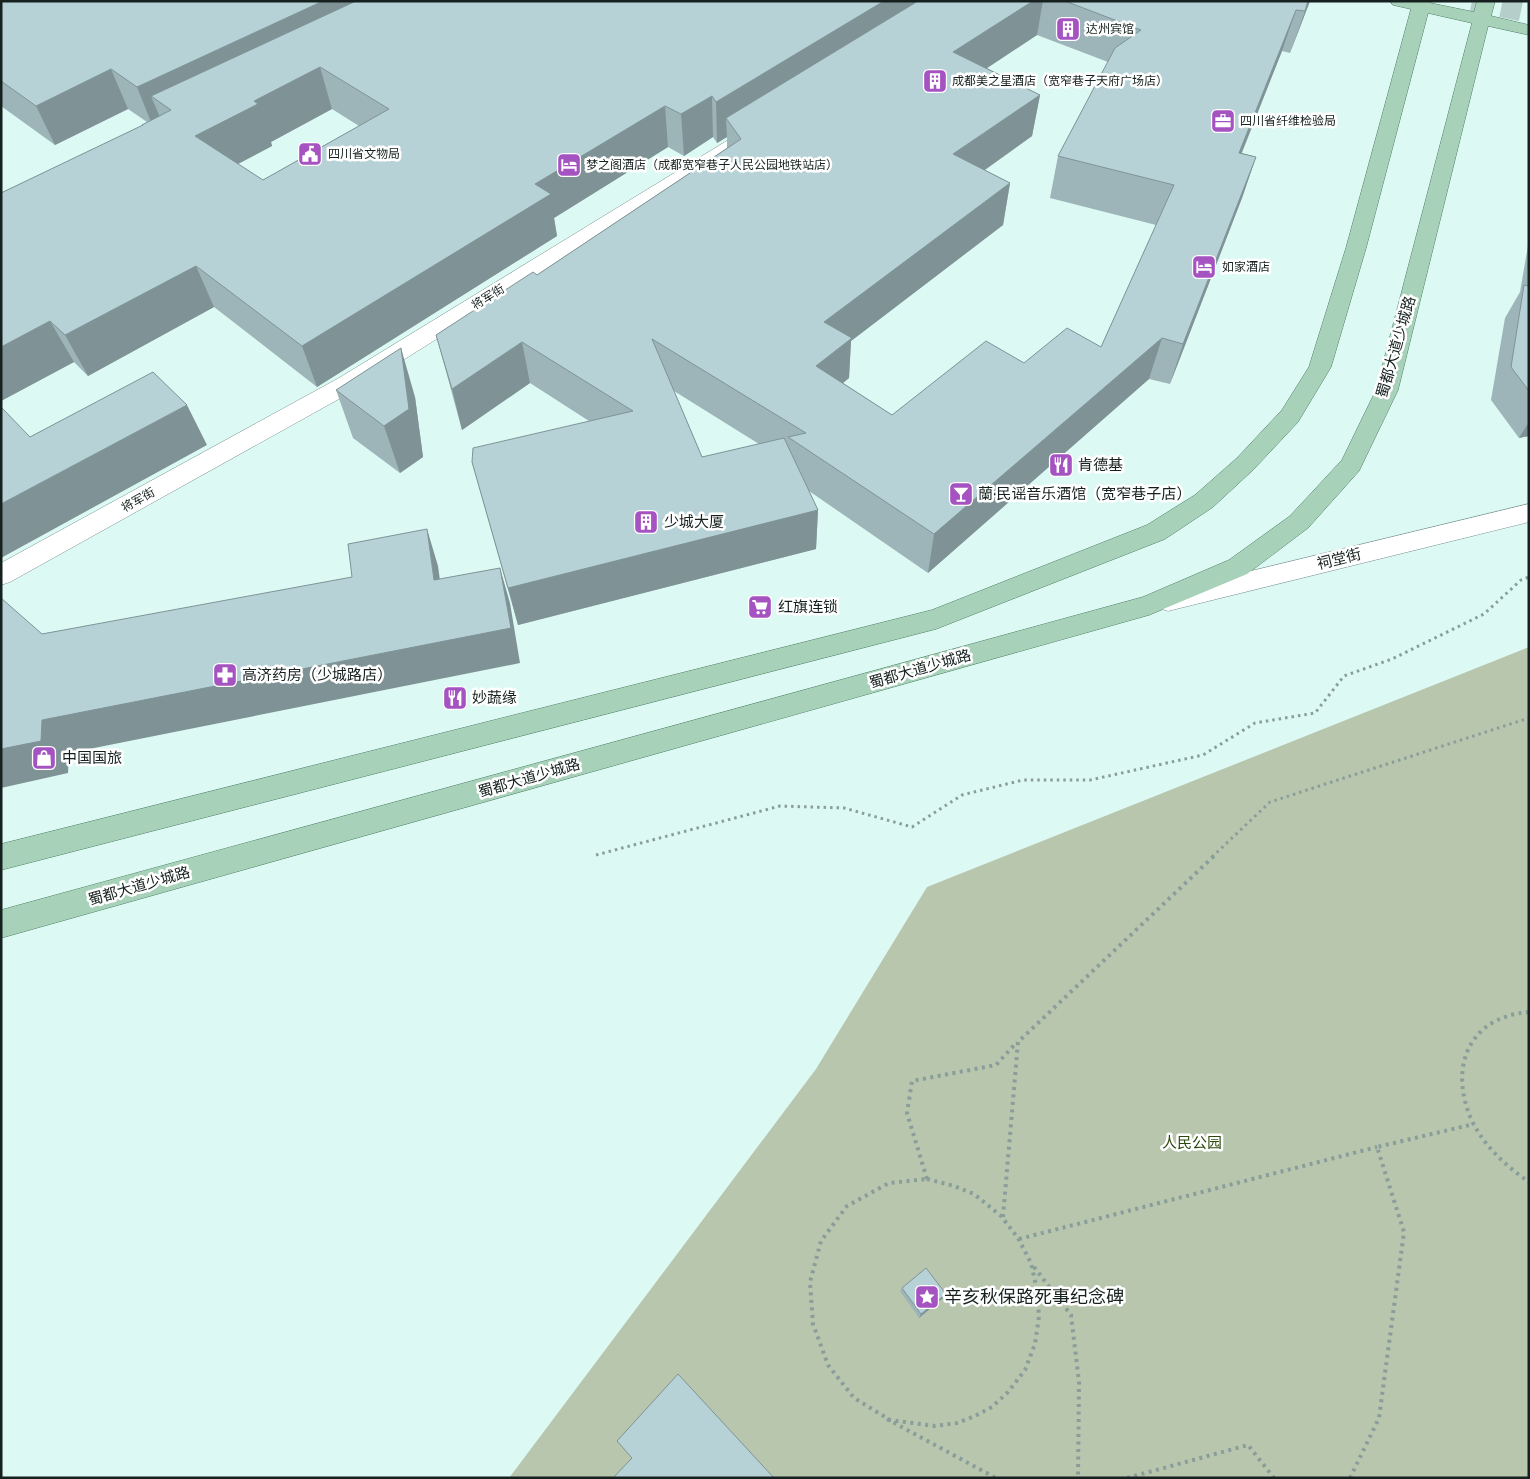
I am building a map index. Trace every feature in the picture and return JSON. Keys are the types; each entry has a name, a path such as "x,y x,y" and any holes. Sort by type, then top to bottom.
{"main road":[{"path":"1,857 936,619 1156,532 1204,501 1245,464 1290,416 1320,367 1356,248 1414,3 1484,10 1529,30"},
{"name":"蜀都大道少城路","path":"1,924 1149,606 1238,567 1299,522 1351,465 1387,390 1484,10"}],"street":[{"name":"将军街","path":"1,576 346,384 762,127"},
{"name":"祠堂街","path":"1149,606 1529,513"}],"path":[{"path":"596,855 780,806 844,808 912,827 962,795 1024,780 1090,780 1203,755 1255,723 1314,712 1344,676 1392,659 1484,614 1521,580 1529,577"},
{"path":"927,1179 908,1113 912,1081 996,1065 1270,802 1529,718"},
{"path":"1529,1012 1498,1017 1477,1032 1464,1056 1461,1084 1469,1115 1488,1146 1514,1173 1529,1182"},
{"path":"1003,1218 1018,1042"},
{"path":"1019,1239 1474,1124"},
{"path":"1350,1478 1379,1418 1404,1232 1377,1147"},
{"path":"1000,1478 994,1477 883,1417 856,1399 833,1374 815,1336 809,1296 814,1256 832,1222 858,1197 891,1182 927,1179 954,1186 980,1198 1003,1218 1019,1239 1032,1264 1071,1315 1079,1382 1078,1478"},
{"path":"883,1417 921,1426 960,1424 994,1407 1020,1379 1036,1343 1040,1303 1032,1264"},
{"path":"1127,1478 1248,1445 1274,1478"}],"green space":[{"name":"人民公园","path":"1529,647 1529,1478 509,1478 816,1069 927,887"}],"building":[{"path":"1,1 323,1 137,87 111,69 36,106 1,81"},
{"path":"356,1 884,1 716,102 712,96 681,114 665,106 535,184 551,194 302,346 196,266 65,335 50,321 1,347 1,193 171,110 151,96","holes":["320,67 389,109 263,180 195,136 258,104 254,101"]},
{"path":"918,1 1033,1 953,52 1040,95 953,154 1010,183 824,322 852,338 816,366 892,415 986,341 1024,363 1067,328 1101,347 1174,185 1058,156 1115,48 1141,30 1065,1 1308,1 1305,11 1296,10 1239,153 1256,157 1183,344 1162,338 934,534 788,437 806,433 652,339 702,457 784,438 818,510 508,588 472,462 473,448 633,411 522,342 452,389 436,335 533,272 537,275 741,139 726,118"},
{"path":"1524,285 1529,286 1529,391 1511,367"},
{"path":"401,348 409,409 384,426 336,390"},
{"path":"153,372 187,405 1,504 1,407 30,437"},
{"path":"427,529 434,580 500,568 511,628 42,720 41,741 1,749 1,598 42,634 352,577 348,544"},
{"path":"926,1268 946,1294 921,1314 902,1288"},
{"path":"678,1374 774,1478 613,1478 632,1458 617,1441"}],"tunnel":[{"path":"1472,1 1529,13"}],"place":[{"name":"达州宾馆","path":"1068,29"},
{"name":"成都美之星酒店（宽窄巷子天府广场店）","path":"935,81"},
{"name":"四川省纤维检验局","path":"1223,121"},
{"name":"四川省文物局","path":"310,154"},
{"name":"梦之阁酒店（成都宽窄巷子人民公园地铁站店）","path":"569,165"},
{"name":"如家酒店","path":"1204,267"},
{"name":"肯德基","path":"1061,465"},
{"name":"蘭·民谣音乐酒馆（宽窄巷子店）","path":"961,494"},
{"name":"少城大厦","path":"646,522"},
{"name":"红旗连锁","path":"760,607"},
{"name":"高济药房（少城路店）","path":"225,675"},
{"name":"妙蔬缘","path":"455,698"},
{"name":"中国国旅","path":"44,758"},
{"name":"辛亥秋保路死事纪念碑","path":"927,1297"}]}
